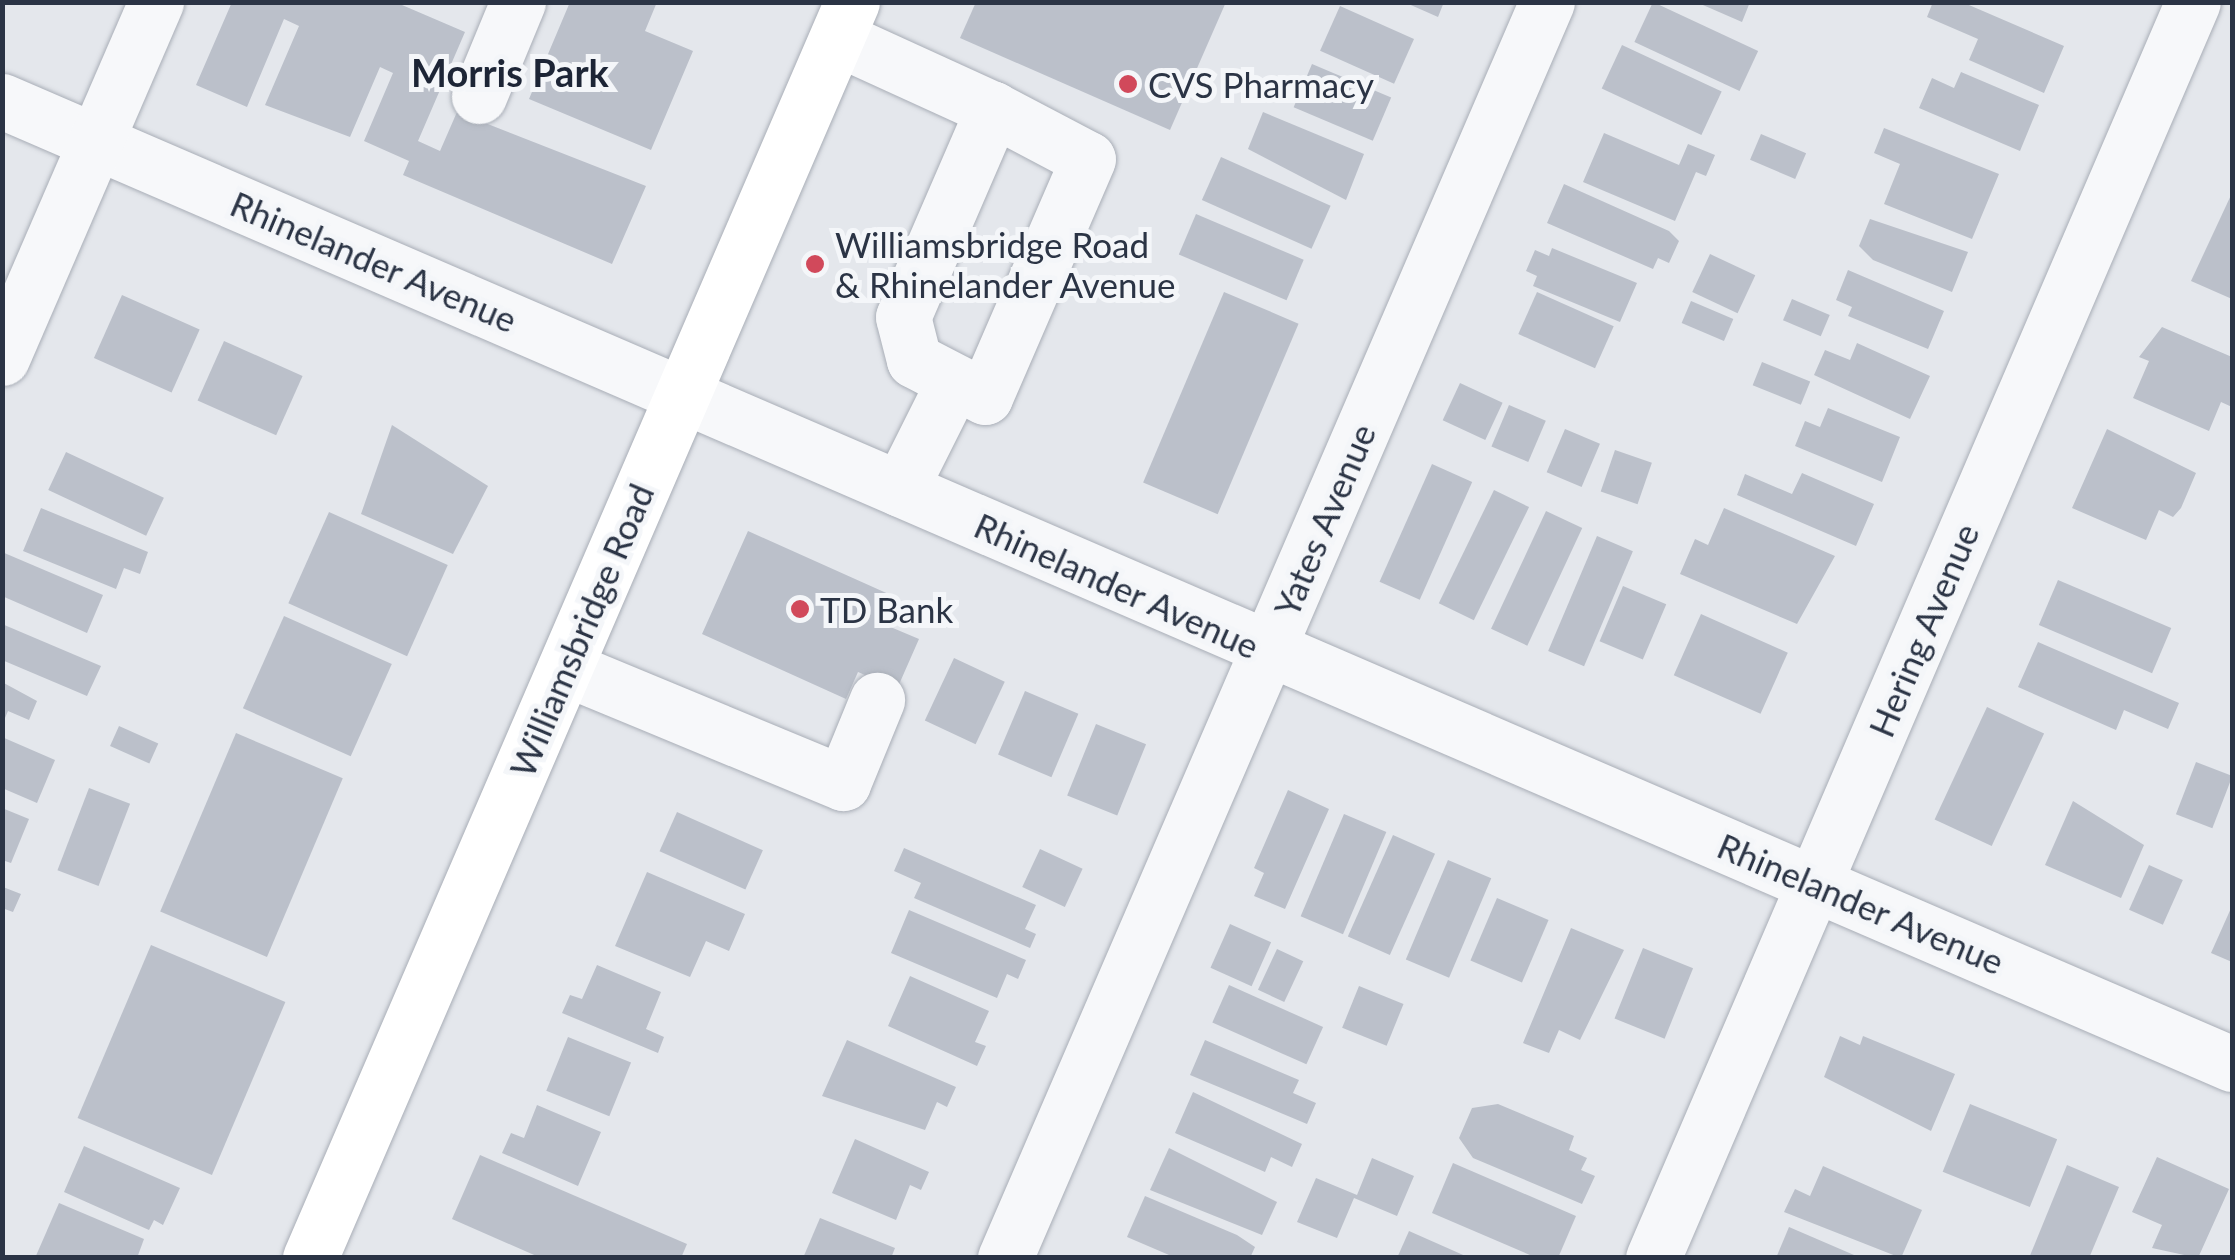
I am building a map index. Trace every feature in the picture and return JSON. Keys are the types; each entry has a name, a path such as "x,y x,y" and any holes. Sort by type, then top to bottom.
{"main road":[{"name":"Williamsbridge Road","path":"310,1258 845,20"}],"street":[{"path":"2,358 156,2"},
{"path":"479,96 518,2"},
{"name":"Yates Avenue","path":"1005,1258 1548,2"},
{"name":"Hering Avenue","path":"1653,1258 2193,2"},
{"path":"845,20 993,109 1088,159 985,397 914,360 903,317 993,109"},
{"name":"Rhinelander Avenue","path":"2,101 1267,651 2232,1064"},
{"path":"900,489 953,383"},
{"path":"565,668 843,783 877,700"}],"building":[{"path":"232,2 395,2 465,32 418,141 440,151 457,112 646,186 612,264 403,175 409,161 364,141 393,73 380,67 350,137 265,105 299,26 284,19 247,107 196,85"},
{"path":"570,2 657,2 645,31 693,51 651,150 529,99"},
{"name":"CVS Pharmacy","path":"976,2 1226,2 1170,130 960,38"},
{"path":"1404,2 1444,2 1438,17"},
{"path":"1653,2 1758,51 1740,91 1634,42"},
{"path":"1696,2 1750,2 1742,22"},
{"path":"1933,2 1962,2 2064,46 2044,93 1969,60 1978,39 1927,17"},
{"path":"1340,6 1414,39 1394,84 1320,51"},
{"path":"1622,45 1722,91 1701,135 1602,89"},
{"path":"1312,64 1391,98 1373,141 1294,107"},
{"path":"1961,72 2039,105 2020,151 1919,108 1932,78 1954,88"},
{"path":"1263,112 1364,154 1346,200 1248,149"},
{"path":"1884,128 1999,174 1972,239 1884,204 1900,164 1874,153"},
{"path":"1604,133 1679,165 1688,144 1715,155 1706,176 1696,172 1675,221 1583,182"},
{"path":"1761,134 1806,153 1795,179 1750,160"},
{"path":"1221,157 1331,206 1312,249 1202,200"},
{"path":"1564,184 1669,231 1679,241 1669,263 1658,258 1653,269 1547,223"},
{"path":"2232,193 2232,299 2191,281"},
{"path":"1196,214 1304,260 1287,300 1179,255"},
{"path":"1870,219 1968,252 1952,292 1873,260 1859,246"},
{"path":"1552,248 1637,283 1620,322 1533,286 1537,276 1526,271 1535,250 1549,256"},
{"path":"1710,254 1755,275 1738,313 1692,292"},
{"path":"1848,270 1944,311 1928,349 1848,316 1852,307 1836,300"},
{"path":"1224,292 1299,324 1218,514 1143,483"},
{"path":"1537,292 1614,326 1595,368 1518,334"},
{"path":"122,295 200,330 172,393 94,358"},
{"path":"1792,299 1830,315 1821,336 1783,320"},
{"path":"1691,301 1733,319 1724,341 1682,323"},
{"path":"2162,327 2232,357 2232,407 2221,402 2209,431 2133,398 2149,361 2139,357"},
{"path":"224,341 303,376 276,435 198,400"},
{"path":"1857,343 1930,376 1910,419 1814,375 1825,350 1850,360"},
{"path":"1762,362 1810,381 1801,405 1753,385"},
{"path":"1460,383 1503,403 1485,440 1443,420"},
{"path":"1509,405 1546,421 1528,462 1491,446"},
{"path":"1828,408 1900,437 1882,482 1795,446 1805,421 1820,427"},
{"path":"392,425 488,486 453,554 361,514"},
{"path":"1565,429 1600,444 1582,487 1547,472"},
{"path":"2107,429 2196,473 2181,508 2173,517 2159,510 2146,540 2072,508"},
{"path":"1615,450 1652,463 1638,504 1601,492"},
{"path":"66,452 164,498 146,536 48,490"},
{"path":"1432,464 1472,482 1420,600 1380,582"},
{"path":"1802,473 1874,504 1856,546 1737,495 1745,474 1792,494"},
{"path":"1494,490 1529,507 1474,620 1439,603"},
{"path":"41,508 148,552 140,574 124,568 116,589 23,551"},
{"path":"1724,508 1835,556 1797,624 1680,574 1695,539 1708,545"},
{"path":"1546,511 1582,528 1527,646 1491,629"},
{"path":"329,512 448,565 407,656 288,603"},
{"name":"TD Bank","path":"748,531 893,596 881,623 919,639 897,689 858,672 846,699 702,634"},
{"path":"1597,536 1633,551 1584,666 1548,651"},
{"path":"2,552 103,595 87,633 2,596"},
{"path":"2058,580 2171,628 2152,673 2039,625"},
{"path":"1623,586 1666,604 1643,660 1600,641"},
{"path":"1701,614 1788,653 1761,714 1674,675"},
{"path":"284,616 392,664 351,756 243,708"},
{"path":"2,624 101,666 87,696 2,660"},
{"path":"2038,642 2179,703 2168,729 2124,710 2116,730 2018,687"},
{"path":"954,658 1005,682 976,744 925,721"},
{"path":"2,682 37,701 29,720 8,711 2,725"},
{"path":"1025,691 1078,714 1051,777 998,755"},
{"path":"1987,707 2044,734 1992,846 1935,819"},
{"path":"1096,724 1146,744 1117,816 1067,795"},
{"path":"119,726 158,743 149,764 110,746"},
{"path":"236,733 343,778 267,957 160,912"},
{"path":"2,737 55,760 37,803 2,788"},
{"path":"2196,762 2232,776 2212,828 2176,814"},
{"path":"89,788 130,804 99,886 57,870"},
{"path":"1288,790 1329,809 1285,909 1254,896 1264,873 1254,868"},
{"path":"2073,801 2144,845 2121,898 2045,865"},
{"path":"2,808 29,819 11,863 2,860"},
{"path":"677,812 763,850 745,890 660,851"},
{"path":"1344,814 1386,832 1343,934 1301,916"},
{"path":"1393,835 1435,854 1390,955 1348,936"},
{"path":"904,848 1036,905 1025,929 1036,934 1030,948 914,898 921,883 894,871"},
{"path":"1040,849 1083,869 1065,907 1022,887"},
{"path":"1448,860 1491,878 1449,978 1406,959"},
{"path":"2149,865 2183,880 2163,925 2129,910"},
{"path":"647,872 745,914 729,951 706,941 690,977 615,946"},
{"path":"2,873 3,887 21,894 13,912 2,908"},
{"path":"1497,898 1549,920 1522,982 1470,961"},
{"path":"2232,906 2232,962 2211,953"},
{"path":"909,910 1026,960 1018,979 1007,974 997,998 891,953"},
{"path":"1230,924 1271,942 1252,986 1210,968"},
{"path":"1571,928 1624,950 1580,1040 1559,1030 1549,1053 1523,1043"},
{"path":"151,945 285,1002 212,1175 78,1118"},
{"path":"1643,948 1693,968 1665,1039 1615,1018"},
{"path":"1277,949 1303,961 1284,1002 1258,990"},
{"path":"597,965 661,992 646,1029 664,1037 658,1053 562,1013 570,995 582,999"},
{"path":"910,976 989,1011 975,1042 986,1046 977,1066 888,1026"},
{"path":"1229,985 1323,1027 1306,1064 1212,1022"},
{"path":"1359,986 1404,1004 1387,1046 1342,1028"},
{"path":"1840,1036 1860,1045 1863,1036 1955,1074 1931,1131 1824,1077"},
{"path":"568,1037 631,1062 609,1116 546,1091"},
{"path":"847,1040 956,1087 947,1107 937,1102 925,1130 822,1096"},
{"path":"1205,1040 1299,1080 1293,1093 1316,1103 1307,1124 1190,1075"},
{"path":"1193,1092 1302,1144 1292,1167 1271,1157 1265,1172 1175,1133"},
{"path":"1498,1104 1574,1136 1569,1150 1587,1158 1581,1170 1595,1176 1582,1204 1473,1158 1459,1138 1472,1108"},
{"path":"1970,1104 2057,1139 2030,1207 1943,1172"},
{"path":"537,1105 601,1132 578,1186 502,1153 511,1133 524,1138"},
{"path":"855,1139 929,1172 921,1190 910,1185 896,1220 832,1193"},
{"path":"84,1146 180,1188 163,1225 154,1220 149,1230 64,1192"},
{"path":"1169,1148 1277,1202 1262,1235 1150,1190"},
{"path":"480,1155 687,1244 681,1258 541,1258 452,1219"},
{"path":"2157,1157 2229,1189 2198,1258 2152,1248 2162,1225 2132,1212"},
{"path":"1372,1158 1414,1176 1397,1216 1354,1198 1337,1238 1297,1222 1316,1178 1357,1195"},
{"path":"1453,1163 1576,1216 1558,1258 1537,1258 1432,1213"},
{"path":"2067,1165 2119,1187 2089,1258 2029,1258"},
{"path":"1823,1166 1922,1210 1901,1258 1784,1212 1795,1189 1810,1196"},
{"path":"1145,1196 1237,1235 1255,1247 1250,1258 1176,1258 1127,1237"},
{"path":"59,1203 144,1239 137,1258 35,1258"},
{"path":"820,1218 895,1248 891,1258 803,1258"},
{"path":"1789,1227 1861,1258 1776,1258"},
{"path":"1409,1231 1470,1258 1397,1258"}],"place":[{"name":"CVS Pharmacy","path":"1128,84"},
{"name":"Williamsbridge Road & Rhinelander Avenue","path":"815,264"},
{"name":"TD Bank","path":"800,609"}],"district":[{"name":"Morris Park","path":"510,73"}]}
